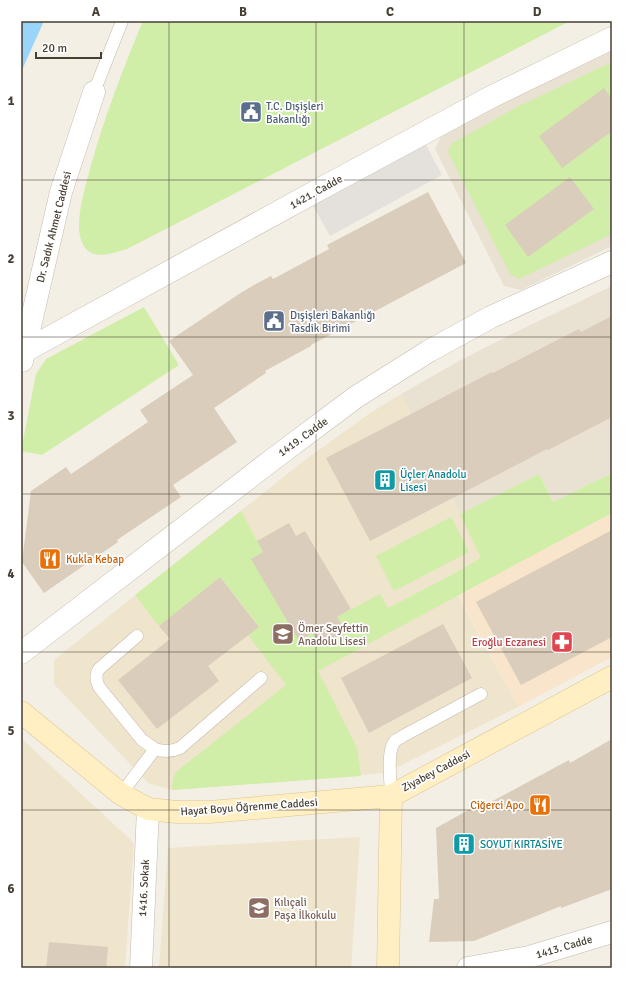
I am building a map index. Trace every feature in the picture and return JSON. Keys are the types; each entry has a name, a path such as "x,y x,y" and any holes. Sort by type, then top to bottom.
{"main road":[{"name":"Ziyabey Caddesi","path":"388,968 391,796 612,677"},
{"name":"Hayat Boyu Öğrenme Caddesi","path":"21,712 121,794 148,809 177,812 210,812 391,796"}],"street":[{"name":"1421. Cadde","path":"22,358 322,188 489,98 612,38"},
{"name":"Dr. Sadık Ahmet Caddesi","path":"22,358 61,192 94,92"},
{"name":"1419. Cadde","path":"21,653 356,397 428,351 491,316 612,262"},
{"name":"1416. Sokak","path":"141,968 148,809"},
{"name":"1413. Cadde","path":"468,968 529,957 612,932"}],"lane":[{"path":"94,92 122,21"},
{"path":"137,636 99,669 96,679 99,687 142,740 155,749 168,751 180,748 261,678"},
{"path":"391,796 389,756 391,748 395,742 403,736 481,694"},
{"path":"121,794 155,749"}],"shaded area":[{"path":"612,50 612,246 521,290 504,286 435,149 441,137 510,99"},
{"path":"424,141 442,175 330,236 311,202"},
{"path":"612,286 612,473 553,502 539,474 460,514 401,394 461,360"},
{"name":"Ömer Seyfettin Anadolu Lisesi","path":"401,394 482,558 448,577 518,707 385,773 172,790 148,783 54,684 54,660 301,463 370,413"},
{"path":"612,513 612,657 518,707 459,596 500,572"},
{"path":"21,738 134,843 125,968 21,968"},
{"name":"Kılıçali Paşa İlkokulu","path":"360,837 351,968 159,968 168,848"}],"green space":[{"name":"T.C. Dışişleri Bakanlığı","path":"143,21 570,21 127,249 101,255 91,253 84,246 79,230 81,205 91,165 108,110"},
{"path":"612,62 612,234 519,279 510,274 448,152 451,144 517,107"},
{"path":"144,307 179,365 42,455 21,451 36,374 46,359"},
{"path":"612,473 612,513 318,671 357,748 361,776 172,790 173,779 176,772 286,685 248,635 259,626 220,577 159,626 135,595 241,511 263,552 299,641 312,633 320,646 346,632 337,617 380,594 388,608 481,558 460,514 539,474 553,502"},
{"path":"451,517 469,552 394,591 376,556"}],"water":[{"path":"21,21 44,21 21,72"}],"building":[{"path":"604,88 612,100 612,131 562,168 539,136"},
{"path":"570,177 594,209 528,257 505,225"},
{"path":"428,192 466,263 265,371 266,373 214,408 237,442 173,485 181,497 117,540 118,542 44,593 22,562 31,491 66,467 71,474 148,422 140,410 193,375 169,341 254,285 271,276 273,279 329,249 327,245"},
{"path":"612,316 612,417 370,541 326,458 492,372 493,373 579,329 581,332"},
{"path":"289,523 296,536 305,531 351,609 337,617 346,632 320,647 312,633 299,641 251,559 263,552 257,541"},
{"path":"612,530 612,637 521,685 476,602"},
{"path":"220,577 259,627 208,666 219,681 157,729 118,680 170,639 159,626"},
{"path":"443,624 472,678 369,733 341,678"},
{"path":"612,739 612,889 561,908 561,906 474,941 429,942 434,899 439,899 436,828 472,808 474,811 569,760 570,763"},
{"path":"49,942 108,947 106,968 46,968"}],"place":[{"name":"T.C. Dışişleri Bakanlığı","path":"251,112"},
{"name":"Dışişleri Bakanlığı Tasdik Birimi","path":"274,321"},
{"name":"Üçler Anadolu Lisesi","path":"385,480"},
{"name":"Kukla Kebap","path":"50,559"},
{"name":"Ömer Seyfettin Anadolu Lisesi","path":"283,634"},
{"name":"Eroğlu Eczanesi","path":"562,642"},
{"name":"Ciğerci Apo","path":"540,805"},
{"name":"SOYUT KIRTASİYE","path":"464,844"},
{"name":"Kılıçali Paşa İlkokulu","path":"259,908"}]}
